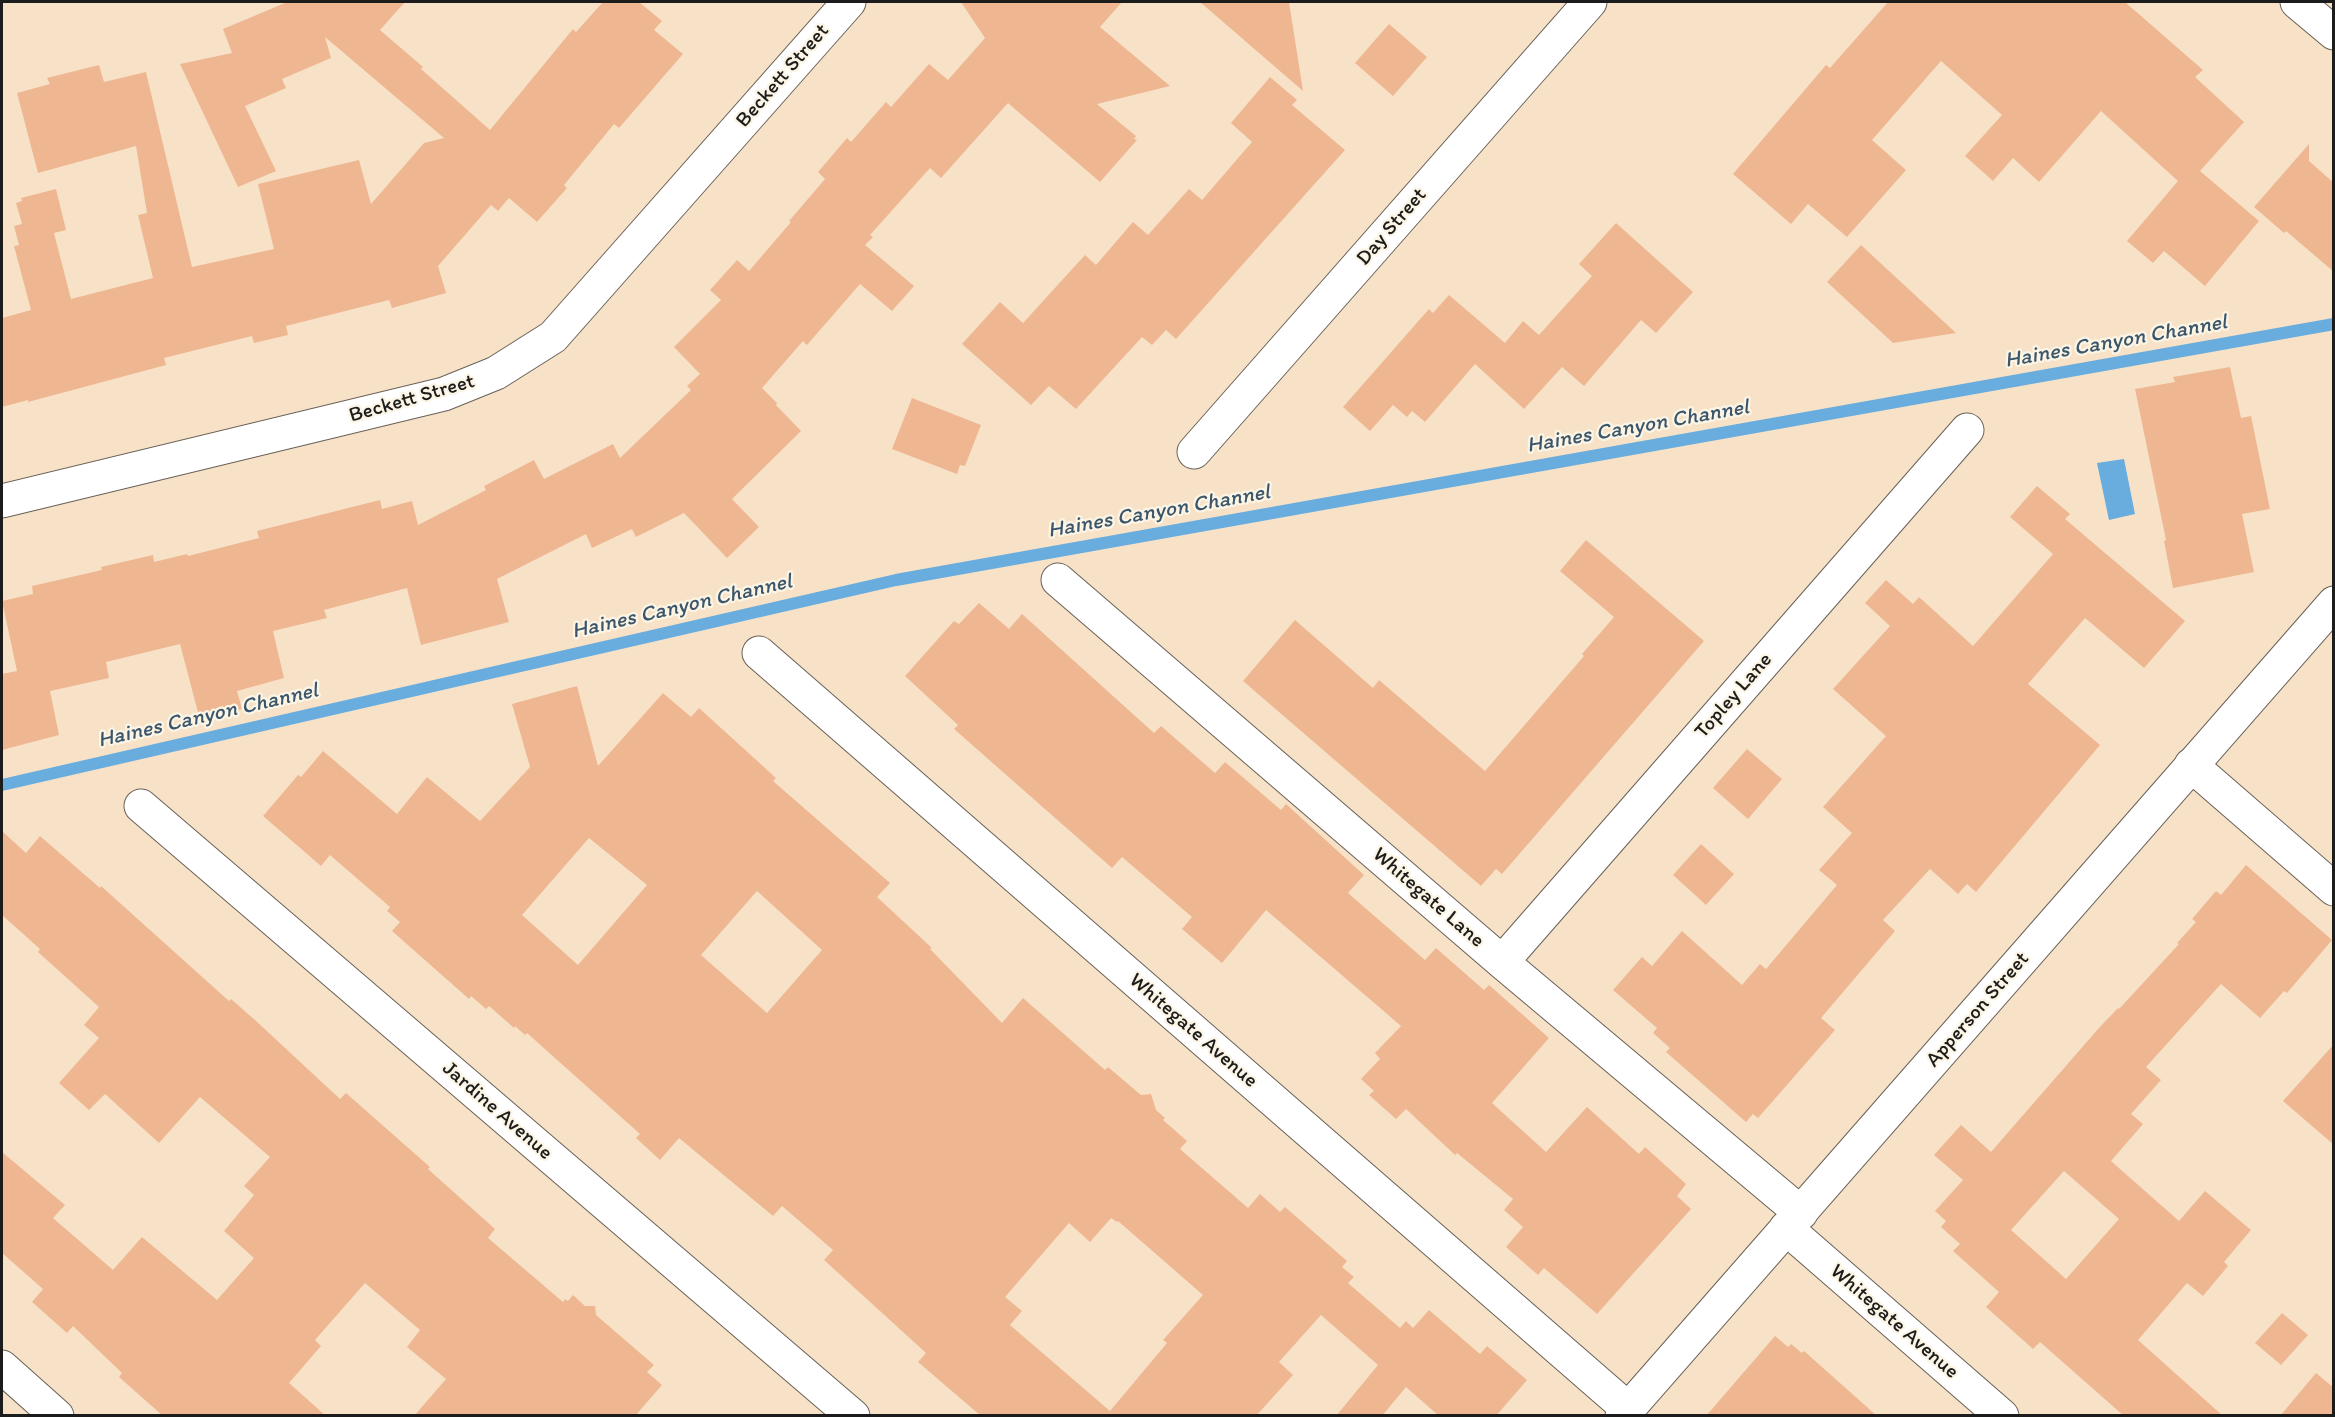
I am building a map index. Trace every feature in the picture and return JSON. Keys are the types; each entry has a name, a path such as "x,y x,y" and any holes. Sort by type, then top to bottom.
{"street":[{"name":"Beckett Street","path":"2,501 444,394 496,373 553,337 849,2"},
{"name":"Day Street","path":"1194,452 1590,2"},
{"path":"2297,2 2334,33"},
{"name":"Topley Lane","path":"1502,962 1966,430"},
{"name":"Whitegate Lane","path":"1058,580 1502,962 1794,1220"},
{"name":"Apperson Street","path":"1625,1412 2334,603"},
{"name":"Whitegate Avenue","path":"759,653 1625,1412"},
{"path":"2191,765 2334,889"},
{"name":"Jardine Avenue","path":"141,806 853,1416"},
{"name":"Whitegate Avenue","path":"1794,1220 2002,1416"},
{"path":"2,1367 57,1416"}],"water":[{"path":"2124,459 2135,514 2109,520 2097,463"}],"building":[{"path":"283,2 405,2 380,30 490,130 573,29 576,32 603,2 639,2 662,21 654,30 683,54 619,128 614,124 564,185 567,188 537,222 509,198 498,211 491,205 438,266 446,293 392,308 389,300 286,326 288,335 254,343 252,336 164,358 166,365 2,407 2,318 31,310 14,246 19,245 14,226 22,224 16,203 22,201 21,198 56,189 66,230 54,233 71,299 153,278 138,215 147,213 136,146 38,173 17,93 50,84 47,78 99,65 104,82 146,72 192,267 274,249 258,184 359,160 371,204 424,143 444,138 325,37 331,58 282,79 286,88 245,106 276,171 238,187 180,64 232,53 223,29 285,3"},
{"path":"961,2 1122,2 1100,27 1170,86 1097,104 1136,136 1134,139 1137,140 1100,182 1008,103 941,178 930,168 870,235 873,237 865,245 914,286 892,311 860,284 807,345 803,341 762,388 801,431 732,499 759,527 727,558 684,513 636,537 632,529 592,548 586,534 497,579 509,622 421,645 407,588 324,610 327,618 273,631 284,678 237,691 242,709 200,720 180,644 106,662 109,678 50,691 59,735 2,750 2,674 17,671 2,601 33,594 32,586 102,570 101,567 153,555 154,562 187,554 188,556 259,538 257,531 380,500 382,509 412,501 418,525 486,490 484,486 534,460 544,479 613,444 620,458 691,390 687,386 700,374 674,347 721,300 710,290 737,260 749,271 825,179 818,172 847,138 851,142 886,102 891,107 929,64 948,80 985,38"},
{"path":"1200,2 1289,2 1303,91"},
{"path":"1888,2 2125,2 2203,70 2195,77 2244,122 2200,171 2259,221 2205,286 2164,251 2153,263 2127,241 2178,181 2101,111 2039,182 2013,158 1993,181 1965,156 2002,115 1941,61 1872,140 1906,170 1847,237 1808,204 1791,224 1733,174 1826,65 1830,68"},
{"path":"1389,24 1427,57 1393,96 1355,63"},
{"path":"1270,77 1297,100 1292,105 1345,150 1176,339 1166,330 1152,345 1142,337 1076,409 1049,386 1031,405 962,344 1000,302 1023,323 1085,255 1096,265 1133,222 1148,235 1189,189 1202,200 1252,142 1231,123"},
{"path":"2309,144 2309,161 2334,183 2334,272 2254,207"},
{"path":"1616,223 1693,292 1656,333 1641,320 1584,386 1562,367 1524,409 1475,364 1425,422 1412,411 1407,417 1393,405 1370,431 1343,407 1429,309 1433,313 1449,295 1505,343 1523,321 1539,335 1592,276 1579,264"},
{"path":"1861,245 1956,333 1893,343 1827,282"},
{"path":"2230,367 2241,418 2251,416 2270,509 2242,514 2254,572 2173,588 2164,541 2166,540 2135,389 2175,382 2173,377"},
{"path":"912,398 981,425 965,466 960,465 957,474 892,449"},
{"path":"2037,486 2070,514 2065,519 2185,621 2144,668 2085,618 2028,684 2100,745 1976,892 1967,884 1958,894 1930,869 1883,920 1895,931 1821,1018 1835,1030 1758,1118 1753,1114 1746,1122 1666,1052 1670,1048 1653,1033 1657,1028 1613,990 1642,957 1652,966 1682,931 1742,985 1760,964 1766,969 1837,885 1819,870 1852,833 1823,807 1886,736 1833,689 1890,626 1865,603 1886,580 1913,604 1919,597 1973,646 2053,554 2010,517"},
{"path":"1586,540 1704,641 1502,874 1496,869 1481,886 1243,681 1295,620 1373,688 1379,680 1485,771 1584,656 1582,654 1614,617 1560,571"},
{"path":"979,603 1009,629 1022,614 1154,733 1161,726 1215,773 1225,762 1281,810 1286,804 1364,875 1348,893 1425,960 1436,948 1484,990 1489,985 1549,1038 1492,1103 1546,1152 1587,1107 1639,1154 1645,1147 1686,1184 1677,1196 1691,1209 1597,1314 1544,1268 1538,1275 1506,1247 1523,1227 1504,1210 1513,1199 1457,1153 1455,1155 1406,1109 1396,1119 1369,1095 1374,1091 1361,1079 1380,1059 1375,1053 1401,1026 1266,910 1222,963 1182,929 1192,917 1122,857 1112,868 954,729 958,725 905,676 954,621 959,624"},
{"path":"577,686 598,766 663,693 691,717 699,708 776,778 773,781 890,883 877,897 932,948 930,949 1002,1023 1023,998 1105,1070 1108,1067 1141,1095 1151,1094 1156,1110 1165,1118 1163,1120 1187,1141 1180,1149 1248,1208 1260,1194 1280,1212 1285,1207 1347,1261 1342,1267 1354,1277 1348,1283 1400,1328 1406,1321 1413,1328 1429,1310 1480,1354 1487,1346 1527,1380 1496,1416 1439,1416 1406,1387 1382,1416 1336,1416 1378,1365 1321,1315 1279,1362 1293,1375 1256,1416 981,1416 918,1362 926,1353 824,1260 833,1250 782,1206 773,1216 679,1138 660,1160 636,1138 640,1134 527,1033 525,1035 515,1026 514,1028 489,1006 486,1009 471,996 469,999 392,931 400,922 387,911 390,907 330,855 321,866 263,816 298,775 301,777 323,751 397,814 427,777 480,821 530,767 512,704","holes":["589,838 647,885 578,965 522,915","757,891 822,950 767,1013 701,955","1111,1218 1118,1221 1203,1295 1163,1340 1167,1343 1110,1411 1010,1325 1022,1311 1005,1297 1069,1223 1090,1242"]},
{"path":"1747,749 1782,779 1748,819 1713,788"},
{"path":"2,831 26,853 40,836 100,888 101,886 229,1001 231,999 255,1020 340,1099 346,1093 430,1167 428,1169 495,1229 488,1238 563,1302 565,1299 568,1301 573,1295 585,1306 595,1306 596,1315 654,1365 647,1372 662,1385 635,1416 414,1416 446,1379 407,1347 420,1330 365,1283 315,1340 321,1346 289,1383 326,1416 163,1416 119,1377 122,1373 73,1326 67,1333 32,1302 43,1289 2,1253 2,1152 65,1205 53,1218 113,1270 142,1237 217,1300 254,1258 224,1231 254,1195 244,1186 270,1157 200,1097 159,1143 105,1094 89,1110 59,1083 99,1038 84,1025 99,1007 38,952 40,949 2,915"},
{"path":"1701,844 1734,874 1706,905 1673,875"},
{"path":"2246,865 2332,940 2287,993 2284,991 2260,1018 2221,984 2146,1067 2161,1080 2131,1114 2143,1124 2111,1161 2179,1221 2205,1191 2251,1230 2224,1262 2228,1266 2203,1296 2187,1283 2138,1340 2223,1416 2124,1416 2040,1342 2033,1349 1986,1307 1999,1292 1953,1251 1960,1244 1941,1227 1946,1221 1935,1211 1963,1180 1934,1155 1961,1125 1991,1152 2098,1029 2179,944 2177,943 2196,922 2192,919 2216,891 2221,895","holes":["2064,1171 2119,1219 2066,1279 2011,1230"]},
{"path":"2334,1044 2334,1145 2283,1101"},
{"path":"2282,1313 2308,1335 2281,1365 2255,1343"},
{"path":"1775,1336 1788,1347 1791,1344 1802,1353 1804,1351 1877,1416 1706,1416"},
{"path":"2316,1373 2334,1388 2334,1416 2280,1416"}],"waterway":[{"name":"Haines Canyon Channel","path":"2,785 896,580 2334,324"}]}
